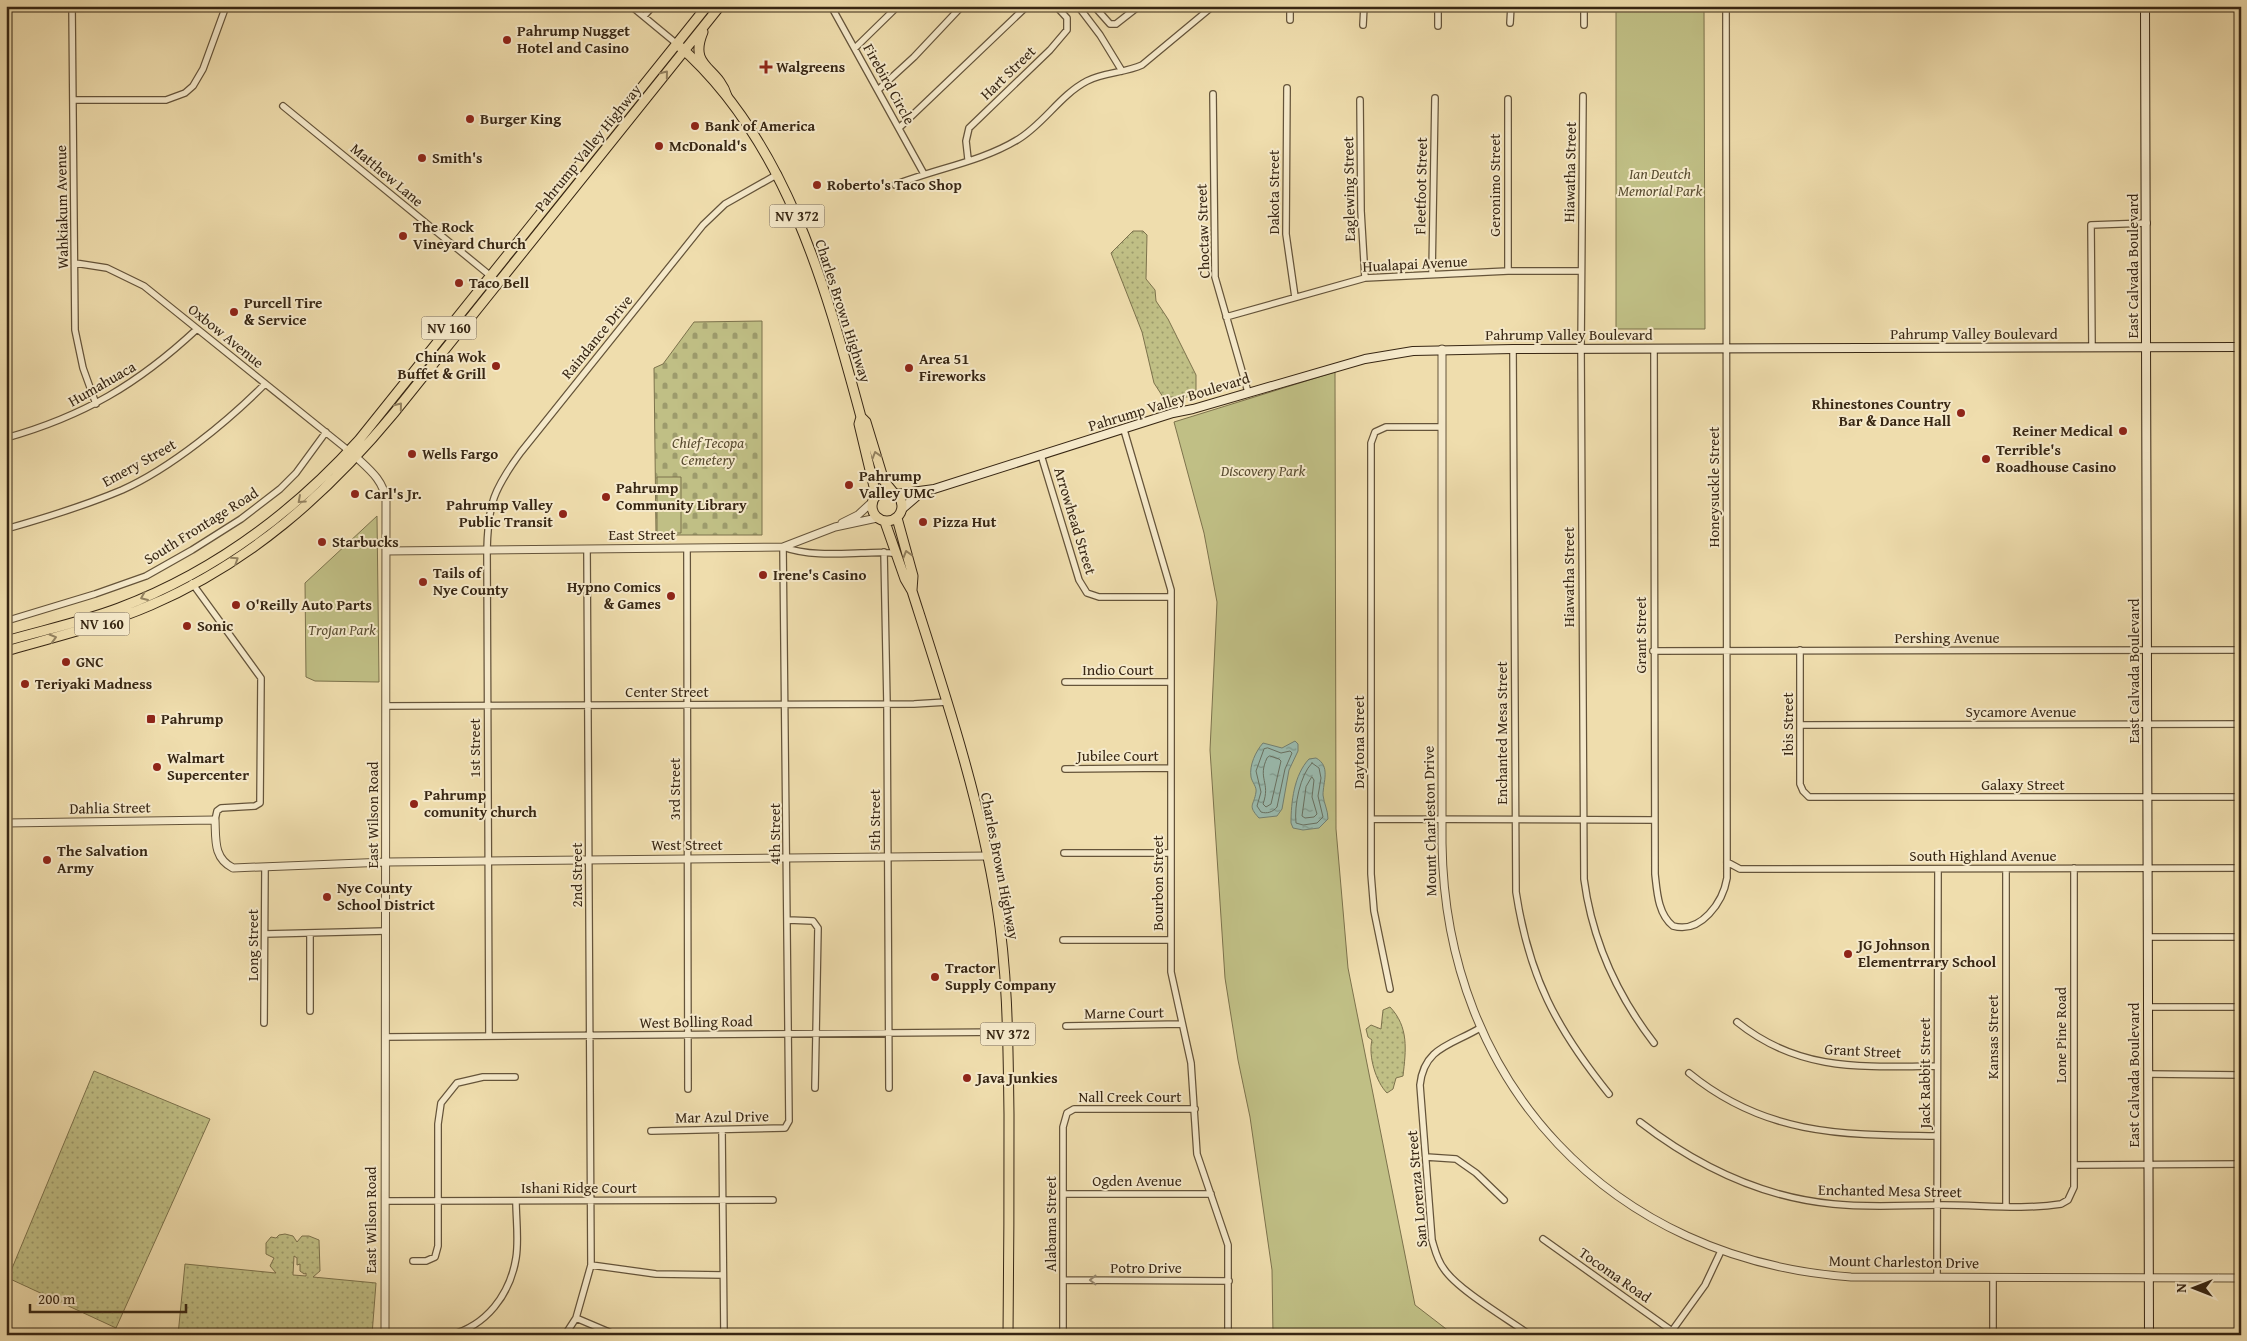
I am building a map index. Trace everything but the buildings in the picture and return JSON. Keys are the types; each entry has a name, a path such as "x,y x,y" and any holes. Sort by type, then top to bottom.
{"main road":[{"name":"Pahrump Valley Highway","path":"6,651 105,623 151,605 191,581 254,548 313,500 353,454 495,279 624,109 707,6"},
{"name":"Pahrump Valley Highway","path":"6,641 120,608 191,581 278,519 353,454 377,425 387,406 609,143 720,6"},
{"name":"East Calvada Boulevard","path":"2145,6 2149,868 2148,1335"},
{"path":"705,25 698,42 698,52 722,84 727,96"},
{"name":"Charles Brown Highway","path":"677,44 727,96 778,174 794,207 813,258 861,417 866,422 884,481 895,493"},
{"path":"609,143 615,130 626,116 624,109"},
{"name":"Pahrump Valley Boulevard","path":"895,493 918,493 1248,392 1366,359 1413,351 1581,348 2241,347"},
{"name":"Charles Brown Highway","path":"861,417 858,424 874,499"},
{"path":"874,499 884,491 895,493"},
{"name":"NV 372","path":"895,493 902,503 902,508"},
{"name":"Pahrump Valley Boulevard","path":"902,508 916,497 918,493"},
{"name":"NV 372","path":"874,499 872,511 881,520"},
{"path":"881,520 897,518 902,508"},
{"name":"Charles Brown Highway","path":"897,518 913,576 912,590"},
{"name":"Charles Brown Highway","path":"881,520 898,554 905,579 912,590 947,702 967,770 988,856 997,906 1008,1032 1008,1335"}],"street":[{"name":"Wahkiakum Avenue","path":"72,6 75,330 78,351 96,404"},
{"path":"73,100 166,100 185,93 193,86 203,69 226,6"},
{"path":"631,6 677,44"},
{"path":"644,16 653,6"},
{"name":"Firebird Circle","path":"831,6 924,174"},
{"path":"855,48 898,6"},
{"path":"878,90 914,57 962,6"},
{"path":"899,128 1027,6"},
{"path":"1078,6 1122,71"},
{"path":"1094,6 1107,22 1116,24 1139,6"},
{"path":"895,185 995,151 1027,134 1074,90 1098,76 1142,64 1213,6"},
{"path":"1290,6 1290,20"},
{"path":"1363,25 1364,6"},
{"path":"1438,6 1438,26"},
{"path":"1510,23 1511,6"},
{"path":"1584,6 1584,25"},
{"name":"Honeysuckle Street","path":"1667,920 1673,926 1686,927 1708,916 1721,900 1726,889 1726,6"},
{"name":"Hart Street","path":"968,160 966,141 969,128 1050,50 1067,30 1067,18 1057,7"},
{"name":"Dakota Street","path":"1287,88 1286,234 1287,253 1295,297"},
{"name":"Choctaw Street","path":"1213,94 1215,277 1248,392"},
{"name":"Hiawatha Street","path":"1583,96 1581,348 1582,819 1584,879 1598,940 1615,982 1654,1043"},
{"name":"Fleetfoot Street","path":"1432,274 1435,98"},
{"name":"Geronimo Street","path":"1508,99 1508,271"},
{"name":"Eaglewing Street","path":"1360,100 1361,211 1365,278"},
{"name":"Matthew Lane","path":"283,106 495,279"},
{"name":"Raindance Drive","path":"487,550 491,504 502,478 521,452 703,225 725,204 778,174"},
{"path":"2092,348 2091,226 2146,223"},
{"name":"Oxbow Avenue","path":"75,263 107,268 132,279 353,454"},
{"name":"Hualapai Avenue","path":"1226,317 1365,278 1508,271 1581,271"},
{"name":"Humahuaca","path":"6,438 68,418 96,404 147,372 197,329"},
{"name":"Grant Street","path":"1654,348 1654,820 1657,895 1667,920"},
{"name":"Mount Charleston Drive","path":"1442,349 1442,819 1443,876 1448,922 1457,961 1480,1028 1509,1081 1553,1138 1600,1185 1674,1231 1721,1251 1766,1265 1822,1275 1852,1277 2241,1278"},
{"name":"Enchanted Mesa Street","path":"1513,349 1514,819 1516,892 1528,950 1536,976 1550,1008 1573,1048 1609,1094"},
{"name":"Emery Street","path":"6,529 73,509 138,482 192,447 265,384"},
{"name":"Daytona Street","path":"1390,989 1373,899 1370,443 1375,432 1386,427 1442,427"},
{"name":"Bourbon Street","path":"1124,430 1169,579 1171,597 1171,972 1191,1063 1197,1154 1228,1245 1228,1335"},
{"name":"South Frontage Road","path":"6,620 95,594 146,576 192,550 241,519 280,489 296,473 326,432"},
{"name":"East Wilson Road","path":"353,454 378,478 384,490 386,551 385,1335"},
{"name":"Arrowhead Street","path":"1041,455 1079,580 1088,593 1099,597 1171,597"},
{"path":"784,547 835,527 858,515 874,499"},
{"path":"835,527 881,520"},
{"name":"East Street","path":"386,551 784,547 796,552 831,554 884,552 898,554"},
{"name":"4th Street","path":"784,547 789,1121"},
{"name":"3rd Street","path":"687,548 688,1089"},
{"name":"2nd Street","path":"565,1335 576,1318 591,1266 587,549"},
{"name":"1st Street","path":"487,550 489,1036"},
{"name":"5th Street","path":"884,552 888,704 889,1088"},
{"path":"191,581 261,678 260,803 255,806 220,808 217,811 215,820 218,856 233,868 386,862"},
{"name":"Ibis Street","path":"1800,650 1800,784 1806,795"},
{"name":"Pershing Avenue","path":"1653,651 2241,650"},
{"name":"Indio Court","path":"1065,682 1171,682"},
{"name":"Center Street","path":"386,706 888,704 947,702"},
{"name":"Sycamore Avenue","path":"1801,724 2241,724"},
{"name":"Jubilee Court","path":"1065,769 1170,768"},
{"name":"Galaxy Street","path":"1806,795 1815,798 2241,797"},
{"path":"1372,819 1654,820"},
{"name":"Dahlia Street","path":"6,823 215,820"},
{"path":"1064,853 1170,853"},
{"name":"West Street","path":"386,862 988,856"},
{"name":"South Highland Avenue","path":"1727,862 1740,869 2241,868"},
{"name":"Long Street","path":"264,1023 265,866"},
{"name":"Lone Pine Road","path":"2068,1200 2074,1187 2075,1165 2074,868"},
{"name":"Jack Rabbit Street","path":"1937,1277 1938,869"},
{"name":"Kansas Street","path":"2006,869 2006,1206"},
{"path":"788,920 813,921 818,928 815,1088"},
{"path":"265,934 386,931"},
{"path":"310,933 310,1011"},
{"path":"2148,937 2241,937"},
{"path":"1062,940 1170,940"},
{"path":"2148,1007 2241,1008"},
{"name":"Grant Street","path":"1737,1022 1765,1042 1822,1063 1875,1066 1937,1066"},
{"name":"Marne Court","path":"1066,1026 1182,1024"},
{"name":"San Lorenza Street","path":"1480,1028 1442,1048 1430,1057 1422,1068 1420,1086 1432,1240 1436,1255 1444,1269 1460,1285 1530,1335"},
{"name":"West Bolling Road","path":"385,1037 1008,1032"},
{"path":"1689,1073 1709,1088 1745,1108 1790,1125 1840,1134 1937,1136"},
{"path":"2148,1074 2241,1075"},
{"path":"413,1261 426,1261 435,1257 438,1246 438,1124 440,1103 457,1083 482,1077 515,1077"},
{"name":"Nall Creek Court","path":"1066,1113 1074,1109 1195,1109"},
{"name":"Alabama Street","path":"1063,1335 1063,1127 1066,1113"},
{"name":"Mar Azul Drive","path":"651,1131 785,1128 789,1121"},
{"name":"Enchanted Mesa Street","path":"1640,1122 1671,1146 1700,1164 1733,1179 1780,1195 1834,1204 2053,1206 2068,1200"},
{"path":"722,1130 724,1335"},
{"path":"1426,1157 1456,1159 1476,1173 1504,1200"},
{"path":"2075,1165 2241,1164"},
{"name":"Ogden Avenue","path":"1063,1194 1211,1194"},
{"path":"450,1335 479,1322 496,1307 507,1286 516,1258 516,1200"},
{"name":"Ishani Ridge Court","path":"385,1201 773,1200"},
{"name":"Tocoma Road","path":"1543,1239 1671,1333"},
{"path":"1671,1333 1705,1285 1721,1251"},
{"path":"591,1266 656,1274 723,1275"},
{"path":"1993,1277 1993,1335"},
{"name":"Potro Drive","path":"1063,1280 1229,1281"},
{"path":"576,1318 616,1335"}],"green space":[{"name":"Ian Deutch Memorial Park","path":"1616,6 1704,6 1705,329 1616,329"},
{"path":"1133,231 1143,231 1147,235 1146,279 1155,290 1156,301 1168,319 1196,375 1196,392 1188,397 1163,397 1154,383 1142,332 1111,253"},
{"name":"Chief Tecopa Cemetery","path":"762,321 762,535 656,535 654,368 663,364 694,322"},
{"name":"Discovery Park","path":"1335,372 1336,829 1348,968 1415,1305 1454,1335 1273,1335 1272,1270 1250,1117 1238,1060 1225,978 1210,750 1217,602 1204,533 1174,422"},
{"path":"657,477 681,477 681,533 657,533"},
{"name":"Trojan Park","path":"377,516 379,682 315,681 306,677 305,583"},
{"path":"1390,1007 1403,1031 1405,1057 1403,1076 1396,1078 1393,1089 1387,1093 1376,1076 1371,1053 1372,1040 1368,1037 1366,1029 1371,1025 1381,1029 1383,1010"},
{"path":"94,1071 210,1119 116,1328 8,1278"},
{"path":"279,1235 293,1236 297,1242 302,1236 309,1236 319,1240 320,1271 313,1277 376,1283 372,1335 178,1335 185,1264 276,1273 270,1266 274,1258 266,1254 266,1243 271,1237 276,1238","holes":["294,1256 297,1258 297,1265 300,1264 300,1271 304,1274 306,1273 306,1276 293,1275"]}],"water":[{"path":"1295,741 1298,744 1298,751 1289,770 1282,809 1277,816 1259,818 1252,808 1256,790 1251,772 1256,754 1263,743 1282,748"},
{"path":"1316,758 1321,761 1325,770 1323,795 1328,819 1319,828 1303,830 1293,828 1291,823 1294,789 1304,765 1309,759"}],"place":[{"name":"Pahrump Nugget Hotel and Casino","path":"507,40"},
{"name":"Walgreens","path":"766,67"},
{"name":"Burger King","path":"470,119"},
{"name":"Bank of America","path":"695,126"},
{"name":"McDonald's","path":"659,146"},
{"name":"Smith's","path":"422,158"},
{"name":"Roberto's Taco Shop","path":"817,185"},
{"name":"The Rock Vineyard Church","path":"403,236"},
{"name":"Taco Bell","path":"459,283"},
{"name":"Purcell Tire & Service","path":"234,312"},
{"name":"China Wok Buffet & Grill","path":"496,366"},
{"name":"Area 51 Fireworks","path":"909,368"},
{"name":"Rhinestones Country Bar & Dance Hall","path":"1961,413"},
{"name":"Reiner Medical","path":"2123,431"},
{"name":"Wells Fargo","path":"412,454"},
{"name":"Terrible's Roadhouse Casino","path":"1986,459"},
{"name":"Pahrump Valley UMC","path":"849,485"},
{"name":"Carl's Jr.","path":"355,494"},
{"name":"Pahrump Community Library","path":"606,497"},
{"name":"Pahrump Valley Public Transit","path":"563,514"},
{"name":"Pizza Hut","path":"923,522"},
{"name":"Starbucks","path":"322,542"},
{"name":"Irene's Casino","path":"763,575"},
{"name":"Tails of Nye County","path":"423,582"},
{"name":"Hypno Comics & Games","path":"671,596"},
{"name":"O'Reilly Auto Parts","path":"236,605"},
{"name":"Sonic","path":"187,626"},
{"name":"GNC","path":"66,662"},
{"name":"Teriyaki Madness","path":"25,684"},
{"name":"Pahrump","path":"151,719"},
{"name":"Walmart Supercenter","path":"157,767"},
{"name":"Pahrump comunity church","path":"414,804"},
{"name":"The Salvation Army","path":"47,860"},
{"name":"Nye County School District","path":"327,897"},
{"name":"JG Johnson Elementrrary School","path":"1848,954"},
{"name":"Tractor Supply Company","path":"935,977"},
{"name":"Java Junkies","path":"967,1078"}]}
